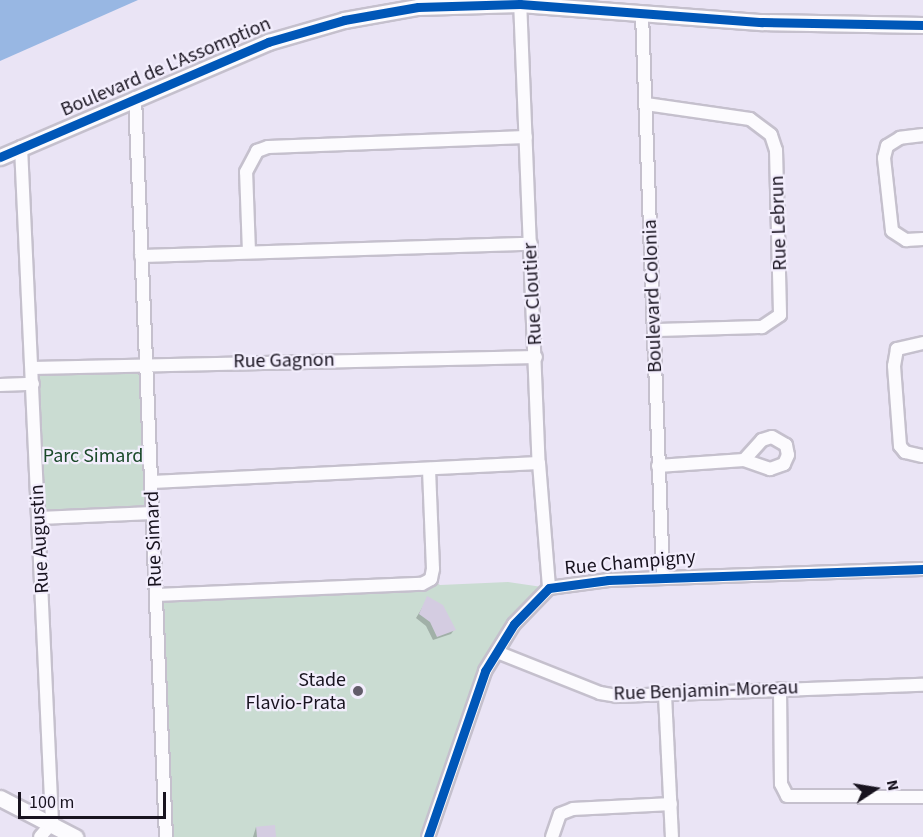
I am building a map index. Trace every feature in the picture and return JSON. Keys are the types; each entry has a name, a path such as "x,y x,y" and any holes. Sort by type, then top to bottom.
{"street":[{"name":"Boulevard de L'Assomption","path":"0,157 268,42 344,20 417,8 520,2 615,5 642,14 762,22 923,25"},
{"name":"Rue Cloutier","path":"520,2 539,463 549,588"},
{"name":"Boulevard Colonia","path":"642,14 656,330 658,466 663,577"},
{"name":"Rue Simard","path":"135,98 166,837"},
{"name":"Rue Lebrun","path":"645,104 750,119 771,135 776,150 780,315 762,327 656,330"},
{"path":"923,135 900,138 887,146 884,158 892,231 906,240 923,239"},
{"path":"249,252 246,172 257,151 268,147 526,137"},
{"name":"Rue Augustin","path":"21,147 40,518 52,823"},
{"path":"141,256 531,244"},
{"path":"923,343 897,349 894,366 900,446 911,455 923,456"},
{"name":"Rue Gagnon","path":"32,368 536,357"},
{"path":"0,385 33,384"},
{"path":"658,466 744,460"},
{"path":"152,482 539,463"},
{"path":"156,595 422,584 431,579 429,469"},
{"path":"40,518 152,513"},
{"name":"Rue Champigny","path":"428,837 485,671 514,624 549,588 663,577 923,569"},
{"name":"Rue Benjamin-Moreau","path":"497,652 600,693 665,695 780,688 923,685"},
{"path":"780,688 781,784 787,796 923,797"},
{"path":"665,695 672,837"},
{"path":"0,798 52,823 75,837"},
{"path":"555,834 560,814 573,809 670,804"},
{"path":"40,837 52,823"}],"green space":[{"name":"Parc Simard","path":"145,364 153,513 40,519 32,370"},
{"path":"431,579 440,585 508,582 549,588 485,671 430,837 166,837 156,595"}],"water":[{"path":"0,0 138,0 0,61"}],"building":[{"path":"427,596 443,605 456,630 437,637 430,622 419,614"},
{"path":"275,825 276,837 257,837 256,827"}],"cycle path":[{"path":"0,157 268,42 344,20 418,7 520,4 762,22 923,25"},
{"path":"428,837 485,671 514,624 549,588 608,580 923,569"}],"place":[{"name":"Stade Flavio-Prata","path":"358,691"}]}
